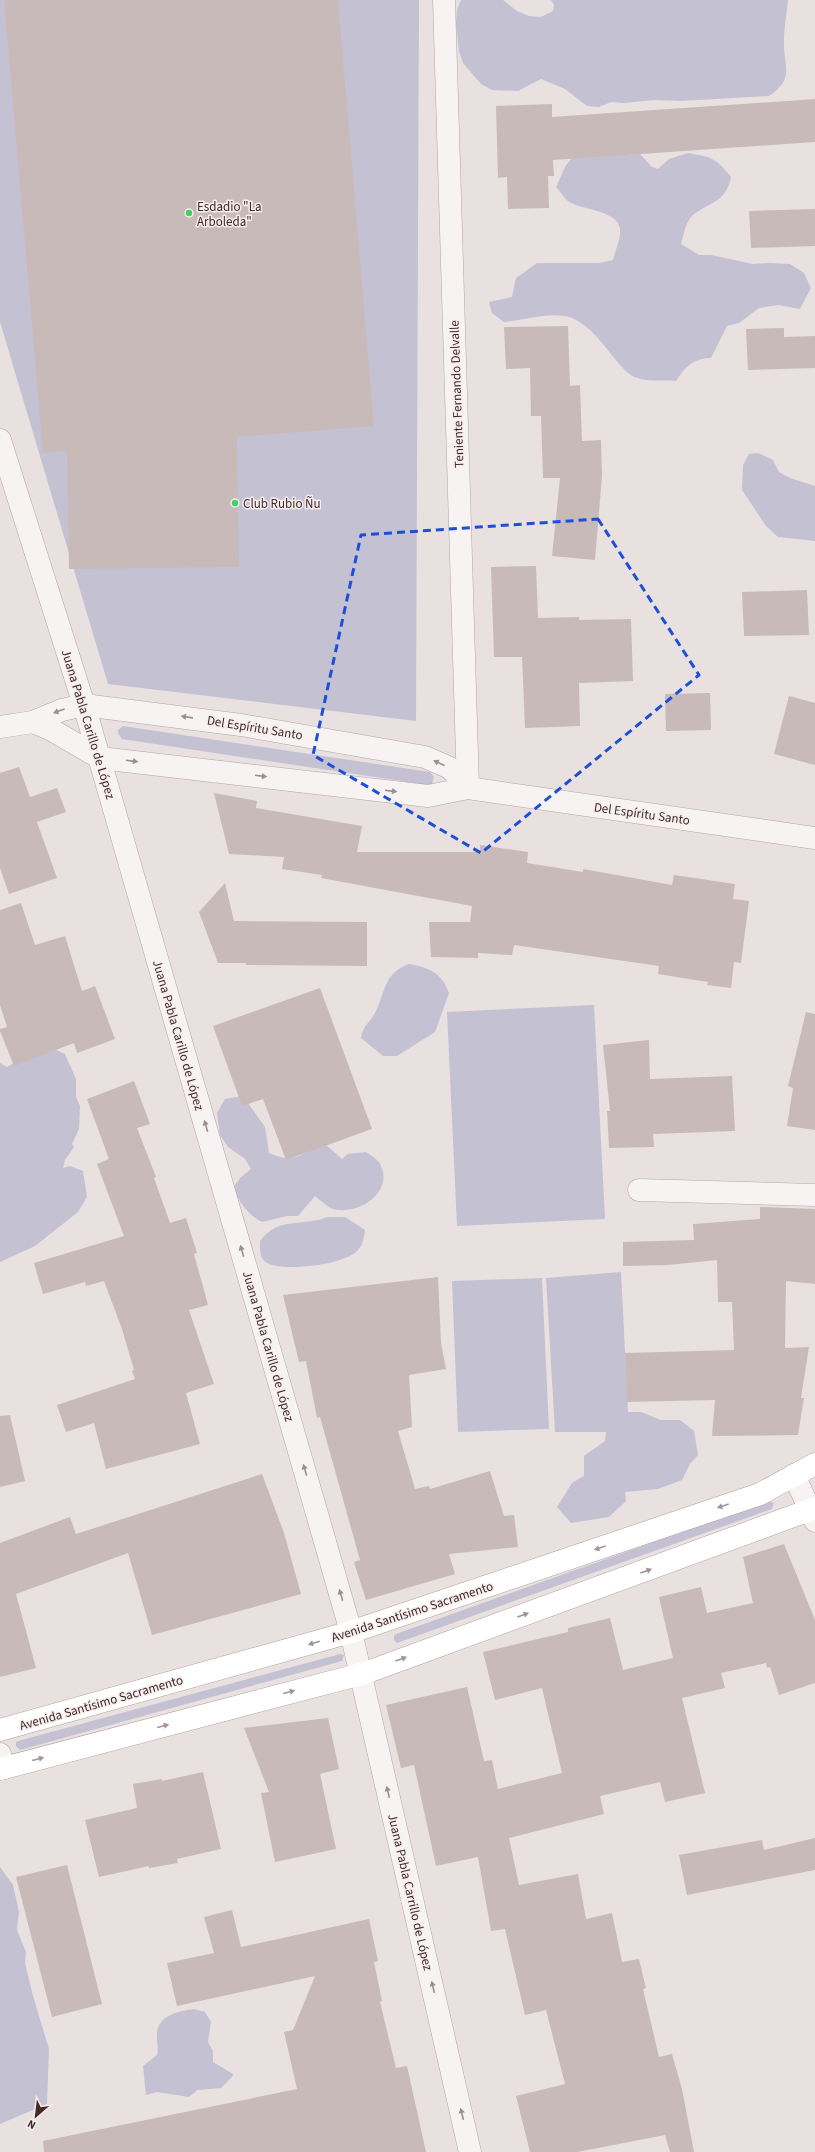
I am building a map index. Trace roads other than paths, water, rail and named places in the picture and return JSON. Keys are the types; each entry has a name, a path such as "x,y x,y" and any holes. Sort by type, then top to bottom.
{"main road":[{"name":"Avenida Santísimo Sacramento","path":"0,1730 351,1632 760,1494 815,1464"},
{"path":"1,1763 361,1673 813,1513"}],"street":[{"name":"Teniente Fernando Delvalle","path":"444,0 468,788"},
{"name":"Juana Pabla Carillo de López","path":"0,440 100,758 351,1632"},
{"name":"Del Espíritu Santo","path":"0,727 32,722 62,710 84,705 242,725 425,757 450,768 468,788"},
{"name":"Del Espíritu Santo","path":"32,722 50,728 100,758 428,796 468,788 815,838"},
{"path":"639,1190 815,1195"},
{"path":"794,1476 813,1513"},
{"name":"Juana Pabla Carrillo de López","path":"351,1632 470,2152"}],"place":[{"name":"Esdadio \"La Arboleda\"","path":"189,213"},
{"name":"Club Rubio Ñu","path":"235,503"}]}
